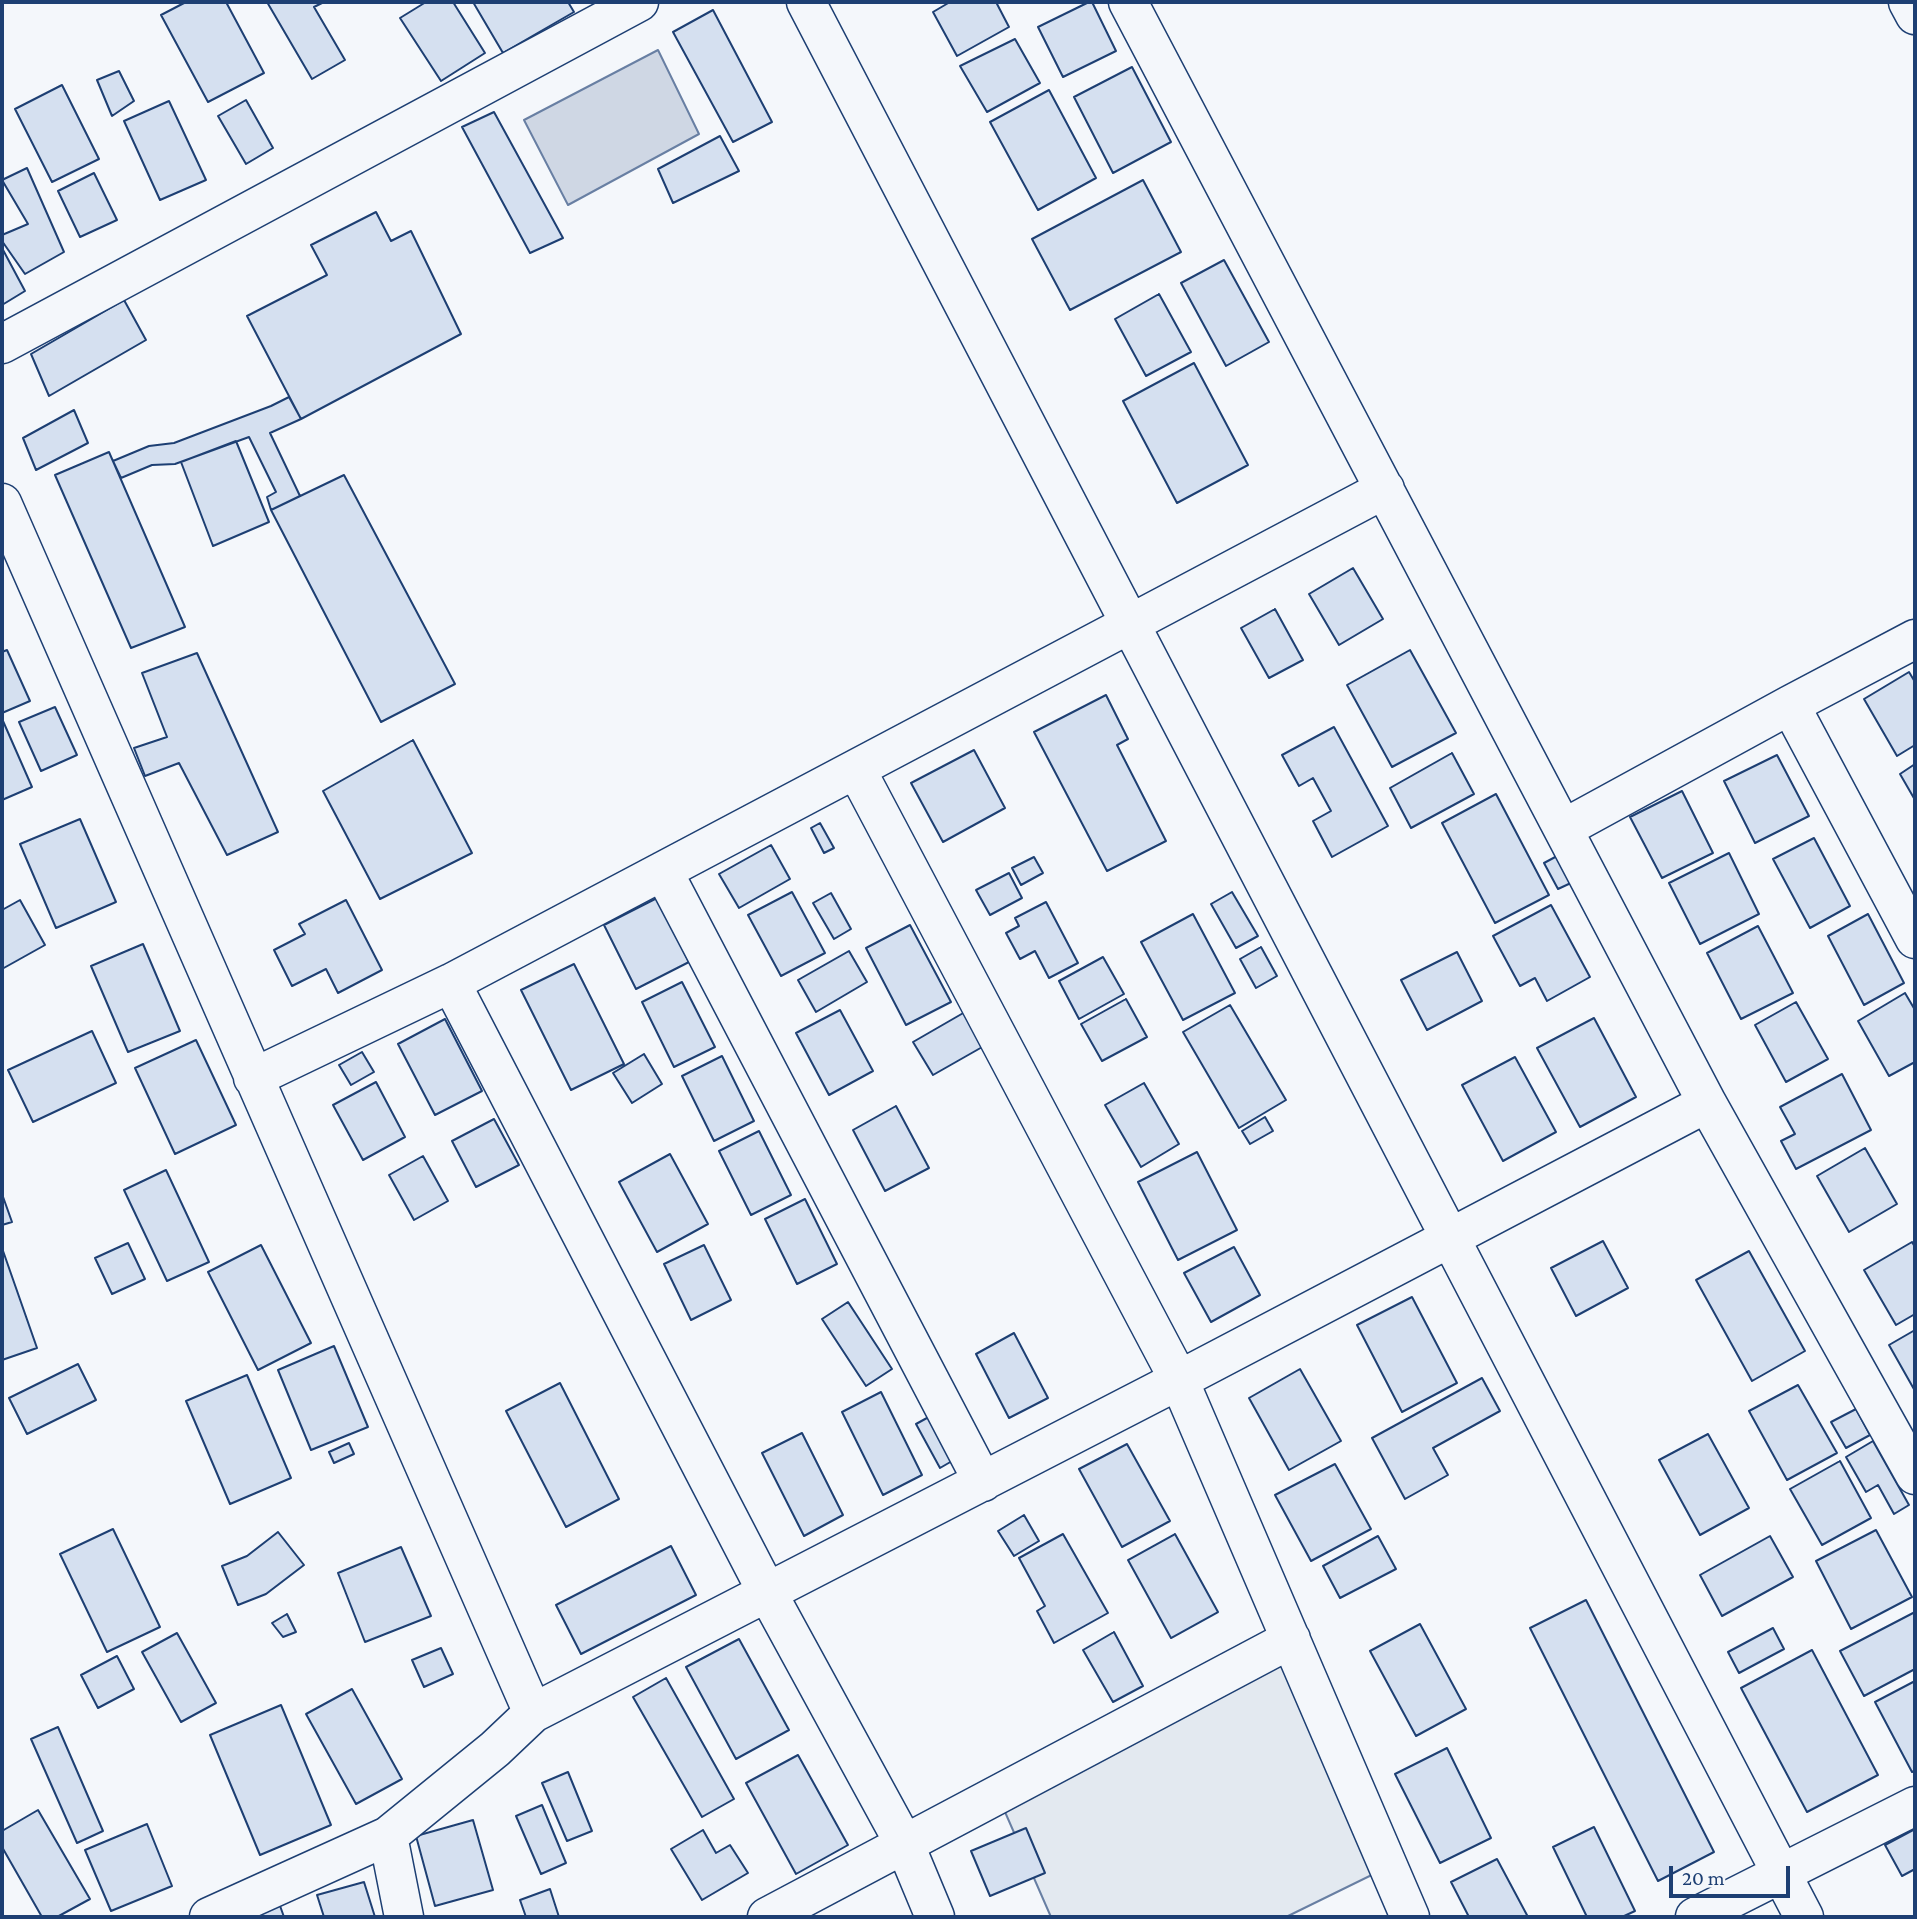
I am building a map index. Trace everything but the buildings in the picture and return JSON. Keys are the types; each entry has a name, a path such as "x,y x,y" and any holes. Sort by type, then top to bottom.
{"street":[{"path":"2,344 639,2"},
{"path":"806,2 1804,1917"},
{"path":"1128,2 1707,1103 1915,1475"},
{"path":"1908,2 1915,15"},
{"path":"253,1078 451,983 1385,489"},
{"path":"2,503 533,1713"},
{"path":"1563,829 1915,639"},
{"path":"1790,705 1901,879 1915,939"},
{"path":"856,769 1180,1380 1410,1917"},
{"path":"663,871 983,1482"},
{"path":"451,983 768,1594 905,1845 934,1917"},
{"path":"209,1917 388,1836 495,1749 533,1713 1180,1380 1707,1103"},
{"path":"767,1917 1291,1639"},
{"path":"1695,1917 1915,1806"},
{"path":"388,1836 404,1917"}],"shaded area":[{"path":"658,50 699,134 568,205 524,120"},
{"path":"1291,1639 1388,1867 1286,1917 1051,1917 998,1796"}]}
